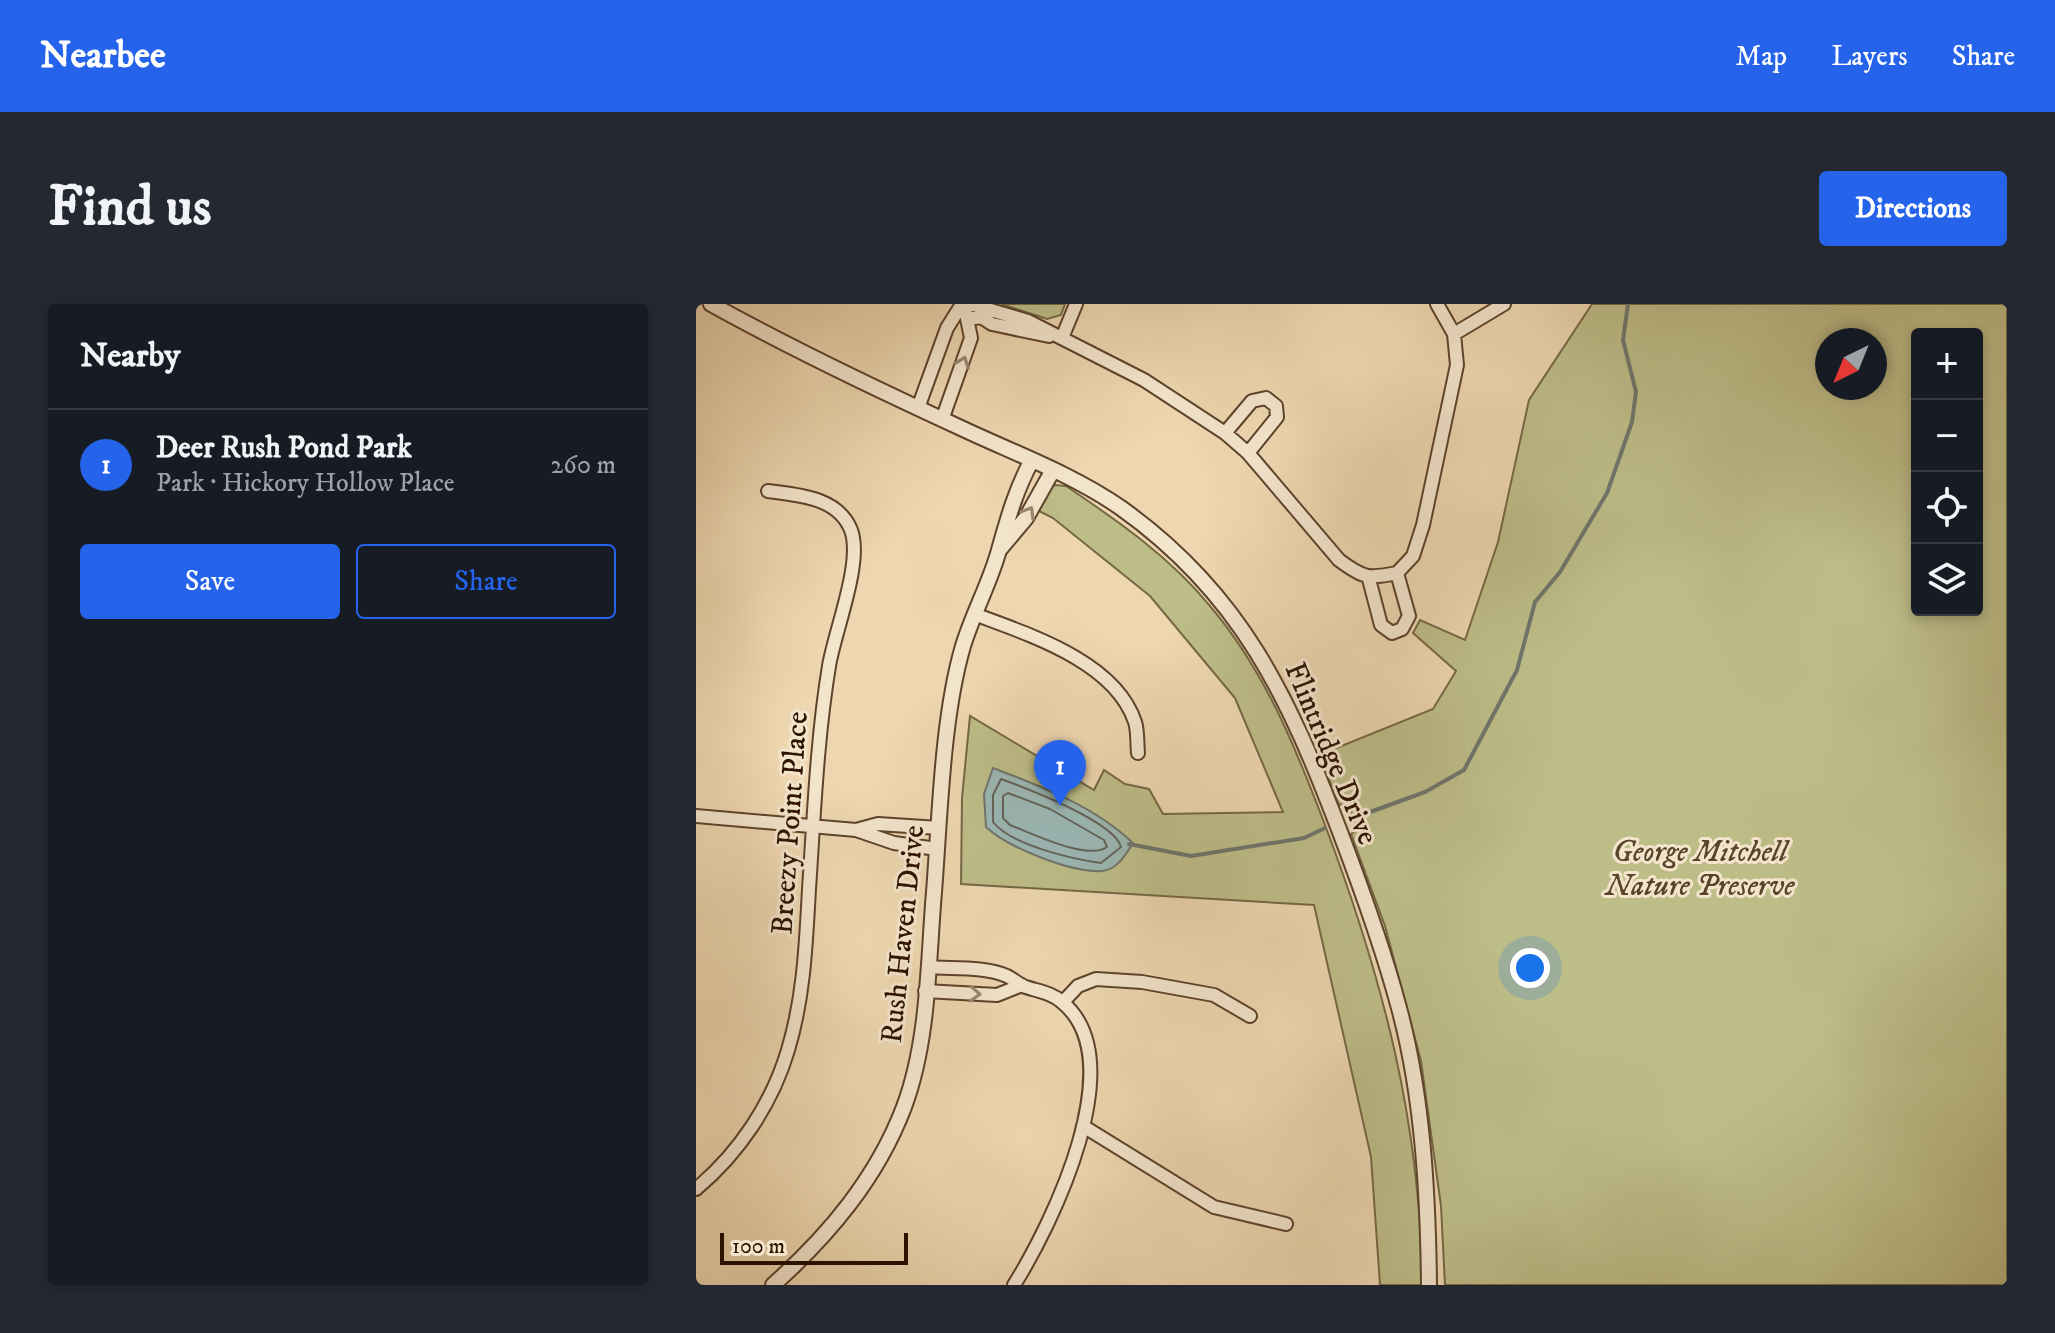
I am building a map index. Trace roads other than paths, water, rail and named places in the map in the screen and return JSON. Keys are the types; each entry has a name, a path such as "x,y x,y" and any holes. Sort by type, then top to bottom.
{"street":[{"name":"Flintridge Drive","path":"711,304 942,420 1053,470 1117,506 1171,549 1237,619 1288,703 1368,906 1399,1010 1420,1137 1429,1285"},
{"path":"918,408 947,328 963,304"},
{"path":"942,420 971,338 963,304"},
{"path":"970,304 1028,321 1062,338 1144,380 1225,433 1248,453 1339,560 1369,579 1381,625 1392,633 1402,629 1409,616 1397,573"},
{"path":"1062,338 1076,304"},
{"path":"1369,579 1397,573 1413,556 1423,525 1457,365 1454,334 1438,304"},
{"path":"1454,334 1504,304"},
{"path":"968,319 981,317 992,324 1062,338"},
{"path":"1225,433 1252,401 1266,398 1276,406 1277,417 1248,453"},
{"name":"Rush Haven Drive","path":"773,1285 832,1227 881,1155 911,1083 928,967 947,740 962,649 1000,549 1009,508 1032,460"},
{"name":"Rush Haven Drive","path":"1000,549 1026,518 1053,470"},
{"name":"Breezy Point Place","path":"696,1189 735,1150 756,1120 788,1052 802,992 827,680 853,558 854,541 850,527 839,511 802,495 768,491"},
{"path":"974,614 1034,636 1089,667 1124,702 1136,723 1138,753"},
{"path":"696,816 856,830 894,843 937,849"},
{"path":"856,830 878,824 939,828"},
{"path":"928,967 1005,975 1063,1002 1079,1021 1091,1053 1083,1126 1046,1223 1017,1284"},
{"path":"1063,1002 1078,986 1096,979 1142,982 1214,995 1250,1016"},
{"path":"925,991 997,995 1022,985"},
{"path":"1083,1126 1214,1207 1286,1224"}],"water":[{"path":"993,768 1085,808 1133,843 1117,865 1107,870 1089,871 1057,863 1009,843 986,827 984,794"}],"waterway":[{"path":"1351,819 1425,792 1464,770 1517,670 1535,602 1560,572 1607,493 1632,422 1636,392 1623,340 1628,304"},
{"path":"1129,844 1191,856 1304,838 1325,828"}],"place":[{"name":"Deer Rush Pond Park","path":"1060,806"}],"park label":[{"name":"George Mitchell Nature Preserve","path":"1700,868"}]}
